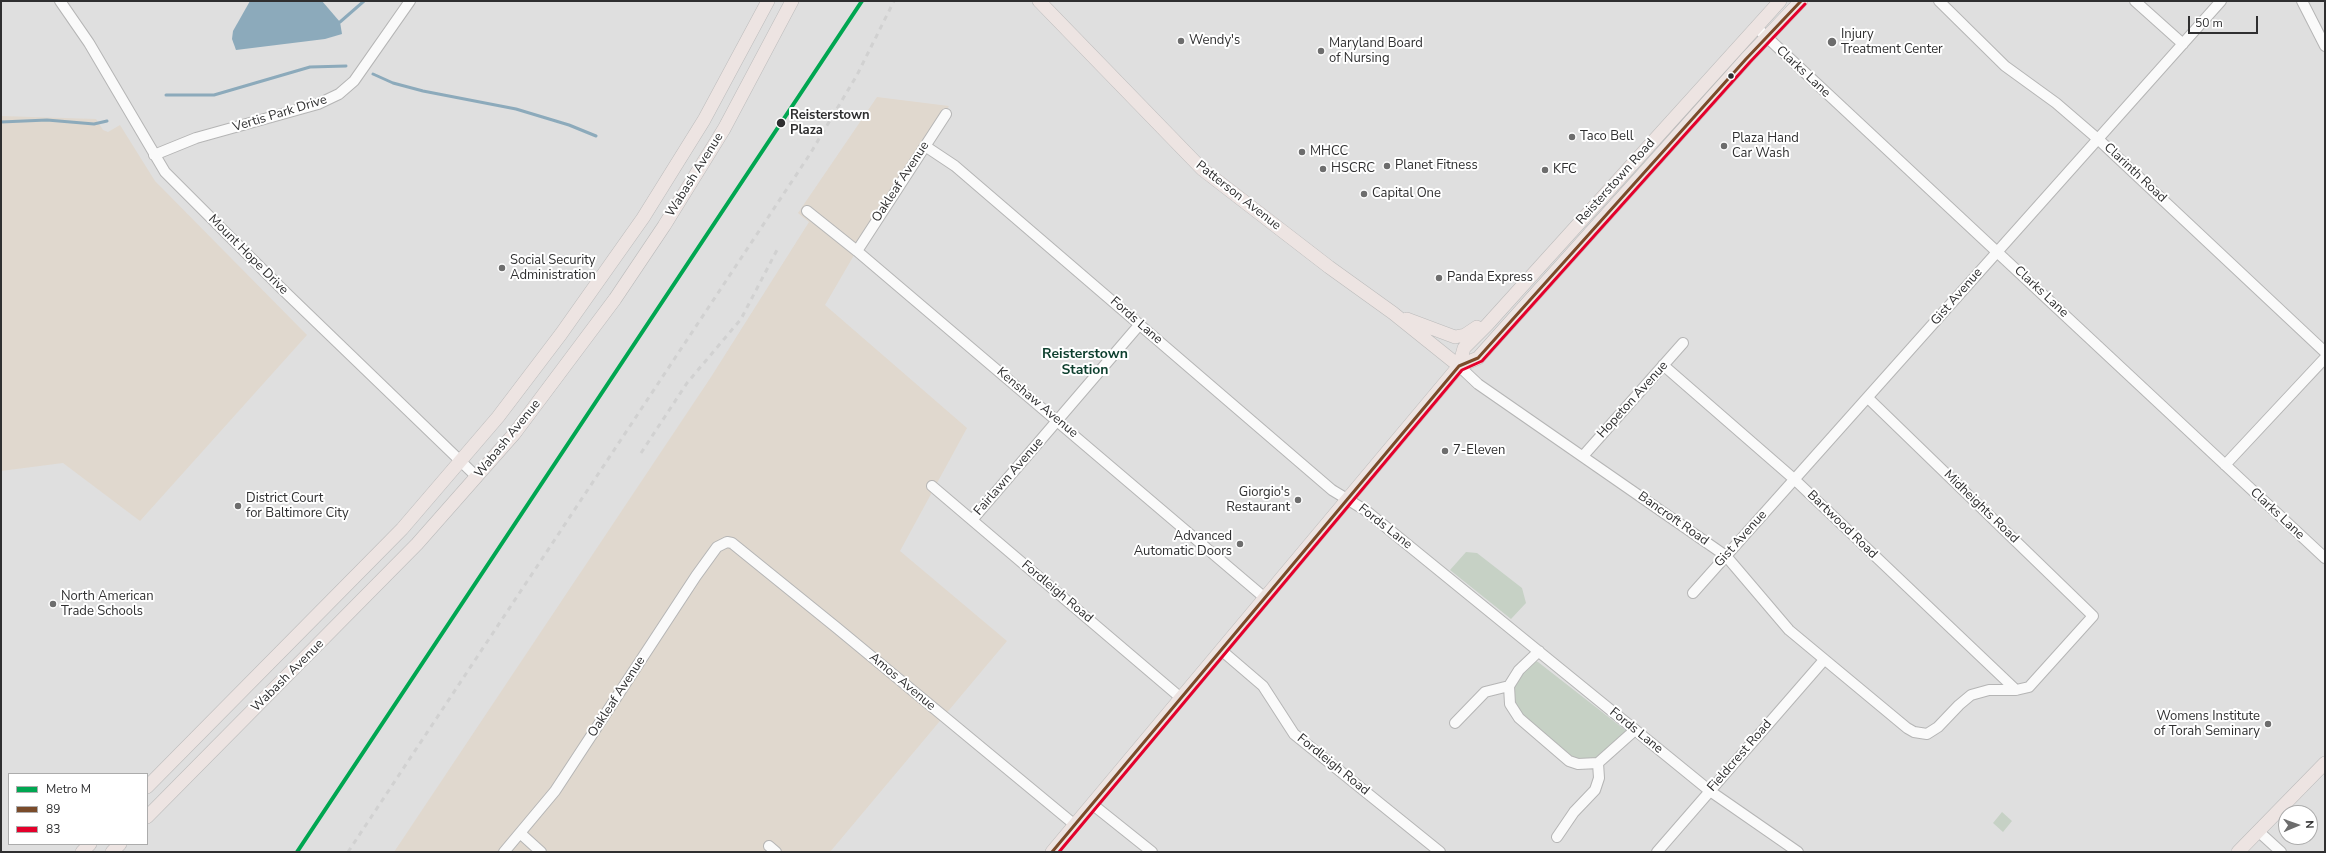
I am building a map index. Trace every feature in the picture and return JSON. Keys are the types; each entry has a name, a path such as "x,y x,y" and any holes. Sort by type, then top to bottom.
{"main road":[{"name":"Wabash Avenue","path":"148,786 396,535 461,462 552,348 643,218 704,120 768,1"},
{"name":"Wabash Avenue","path":"148,816 417,544 514,434 615,299 664,226 724,129 792,1"},
{"name":"Patterson Avenue","path":"1039,1 1202,169 1329,267 1393,313 1459,366"},
{"name":"Reisterstown Road","path":"1052,852 1459,366 1464,348 1487,325 1656,136 1780,1"},
{"name":"Reisterstown Road","path":"1459,366 1478,358 1766,37 1802,1"},
{"path":"1632,185 1630,176 1648,155 1656,136"},
{"path":"1393,313 1446,335 1460,337 1474,330 1503,299 1535,272"},
{"path":"2238,852 2325,763"}],"street":[{"name":"Mount Hope Drive","path":"60,1 92,48 154,156 166,172 477,477"},
{"name":"Vertis Park Drive","path":"154,156 196,138 318,104 339,94 354,81 410,1"},
{"name":"Clarinth Road","path":"1939,1 2005,66 2056,103 2099,140 2325,352"},
{"path":"2135,1 2183,44"},
{"name":"Gist Avenue","path":"1693,593 1868,398 1997,251 2099,140 2221,1"},
{"path":"2302,1 2325,46"},
{"name":"Clarks Lane","path":"1756,27 2325,558"},
{"name":"Oakleaf Avenue","path":"857,251 946,114"},
{"name":"Fords Lane","path":"925,146 955,166 1332,490 1365,510 1710,791 1798,852"},
{"name":"Kenshaw Avenue","path":"807,211 857,251 1058,420 1266,598"},
{"name":"Fairlawn Avenue","path":"972,520 1140,324"},
{"name":"Hopeton Avenue","path":"1583,456 1683,343"},
{"path":"2225,465 2325,358"},
{"name":"Bartwood Road","path":"1663,365 1794,479 2016,690"},
{"name":"Bancroft Road","path":"1459,366 1478,384 1726,556 1789,630 1907,728 1927,734 1938,728 1959,705 1971,695 1989,690 2016,690"},
{"name":"Midheights Road","path":"1868,398 2093,616 2034,683 2024,690 2016,690"},
{"name":"Fordleigh Road","path":"932,486 1181,698"},
{"name":"Oakleaf Avenue","path":"504,852 562,780 717,547 727,542"},
{"name":"Amos Avenue","path":"727,542 732,543 837,628 1075,825"},
{"name":"Fordleigh Road","path":"1221,650 1263,686 1294,734 1440,852"},
{"path":"1539,651 1519,670 1509,686 1512,708 1525,723 1569,761 1578,764 1598,763 1635,730"},
{"name":"Fieldcrest Road","path":"1656,852 1824,660"},
{"path":"1455,724 1485,692 1509,686"},
{"path":"1557,837 1574,812 1595,790 1599,778 1598,763"},
{"path":"1092,804 1152,852"},
{"path":"2258,831 2281,852"},
{"path":"520,833 541,852"}],"shaded area":[{"path":"877,97 949,106 857,250 825,305 967,428 900,551 1007,641 830,852 394,852 711,377 809,222 798,213"},
{"path":"1,116 96,119 103,130 108,132 120,125 155,181 307,335 140,521 63,463 1,471"},
{"path":"1466,552 1477,553 1522,588 1526,603 1511,619 1450,570"},
{"path":"1536,661 1629,733 1598,758 1587,762 1570,757 1514,706 1511,697 1515,681 1521,670"},
{"path":"2002,812 2012,821 2003,832 1993,823"}],"water":[{"path":"250,1 322,1 340,22 342,34 325,39 236,50 232,39 233,31"}],"waterway":[{"path":"340,22 364,1"},
{"path":"166,95 214,95 310,67 346,66"},
{"path":"373,74 393,83 423,91 516,109 569,125 596,136"},
{"path":"1,122 47,120 94,124 107,121"}],"railway":[{"path":"348,852 810,154 857,75 894,1"},
{"path":"641,453 687,383 741,319 777,250"}],"metro line":[{"name":"M","path":"297,852 862,1"}],"transit line":[{"name":"89","path":"1052,852 1459,366 1478,358 1746,59 1801,1"},
{"name":"83","path":"1059,852 1462,370 1482,361 1750,62 1805,4"}],"place":[{"name":"Wendy's","path":"1181,41"},
{"name":"Injury Treatment Center","path":"1832,42"},
{"name":"Maryland Board of Nursing","path":"1321,51"},
{"name":"Reisterstown Plaza","path":"781,123"},
{"name":"Taco Bell","path":"1572,137"},
{"name":"Plaza Hand Car Wash","path":"1724,146"},
{"name":"MHCC","path":"1302,152"},
{"name":"Planet Fitness","path":"1387,166"},
{"name":"HSCRC","path":"1323,169"},
{"name":"KFC","path":"1545,170"},
{"name":"Capital One","path":"1364,194"},
{"name":"Social Security Administration","path":"502,268"},
{"name":"Panda Express","path":"1439,278"},
{"name":"7-Eleven","path":"1445,451"},
{"name":"Giorgio's Restaurant","path":"1298,500"},
{"name":"District Court for Baltimore City","path":"238,506"},
{"name":"Advanced Automatic Doors","path":"1240,544"},
{"name":"North American Trade Schools","path":"53,604"},
{"name":"Womens Institute of Torah Seminary","path":"2268,724"}],"district":[{"name":"Reisterstown Station","path":"1085,364"}]}
